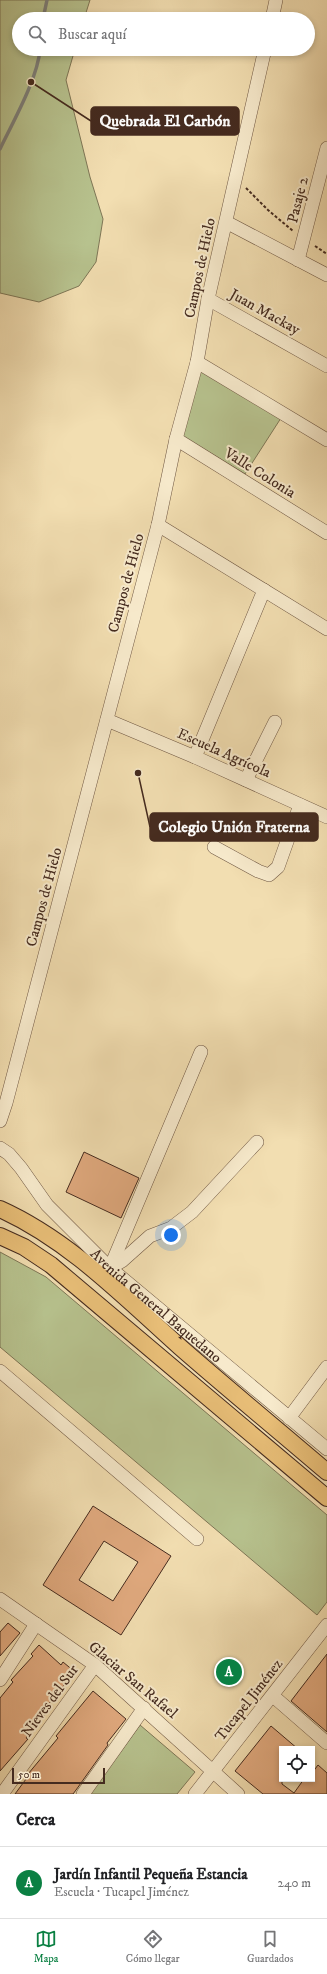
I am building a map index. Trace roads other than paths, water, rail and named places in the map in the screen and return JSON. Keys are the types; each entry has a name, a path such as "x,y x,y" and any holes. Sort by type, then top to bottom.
{"main road":[{"name":"Avenida General Baquedano","path":"0,1209 19,1218 68,1251 103,1278 201,1366 327,1472"},
{"path":"0,1236 24,1247 51,1265 327,1498"}],"street":[{"path":"273,12 276,0"},
{"name":"Campos de Hielo","path":"0,1121 158,525 176,439 197,362 208,299 263,56"},
{"name":"Pasaje 2","path":"298,260 305,240 327,148"},
{"path":"226,222 327,275"},
{"name":"Juan Mackay","path":"208,299 327,366"},
{"path":"197,362 327,440"},
{"name":"Valle Colonia","path":"176,439 327,533"},
{"path":"158,525 327,629"},
{"path":"195,757 264,590"},
{"name":"Escuela Agrícola","path":"107,720 195,757 327,817"},
{"path":"246,780 275,722"},
{"path":"214,848 258,871 269,875 278,867 300,805"},
{"path":"110,1268 201,1052"},
{"path":"110,1268 122,1261 150,1236 172,1228 192,1212 257,1142"},
{"name":"Avenida General Baquedano","path":"0,1148 10,1154 47,1205 110,1268 327,1449"},
{"path":"289,1418 327,1367"},
{"path":"0,1371 197,1539"},
{"name":"Glaciar San Rafael","path":"0,1600 95,1665 238,1794"},
{"path":"0,1680 36,1624"},
{"name":"Tucapel Jiménez","path":"196,1794 326,1629"},
{"name":"Nieves del Sur","path":"2,1794 95,1665"},
{"path":"272,1696 327,1743"},
{"path":"83,1794 144,1708"}],"waterway":[{"path":"44,12 47,0"},
{"path":"0,149 30,86 39,56"}],"place":[{"name":"Quebrada El Carbón","path":"31,82"},
{"name":"Colegio Unión Fraterna","path":"138,773"},
{"name":"Jardín Infantil Pequeña Estancia","path":"229,1672"}]}
